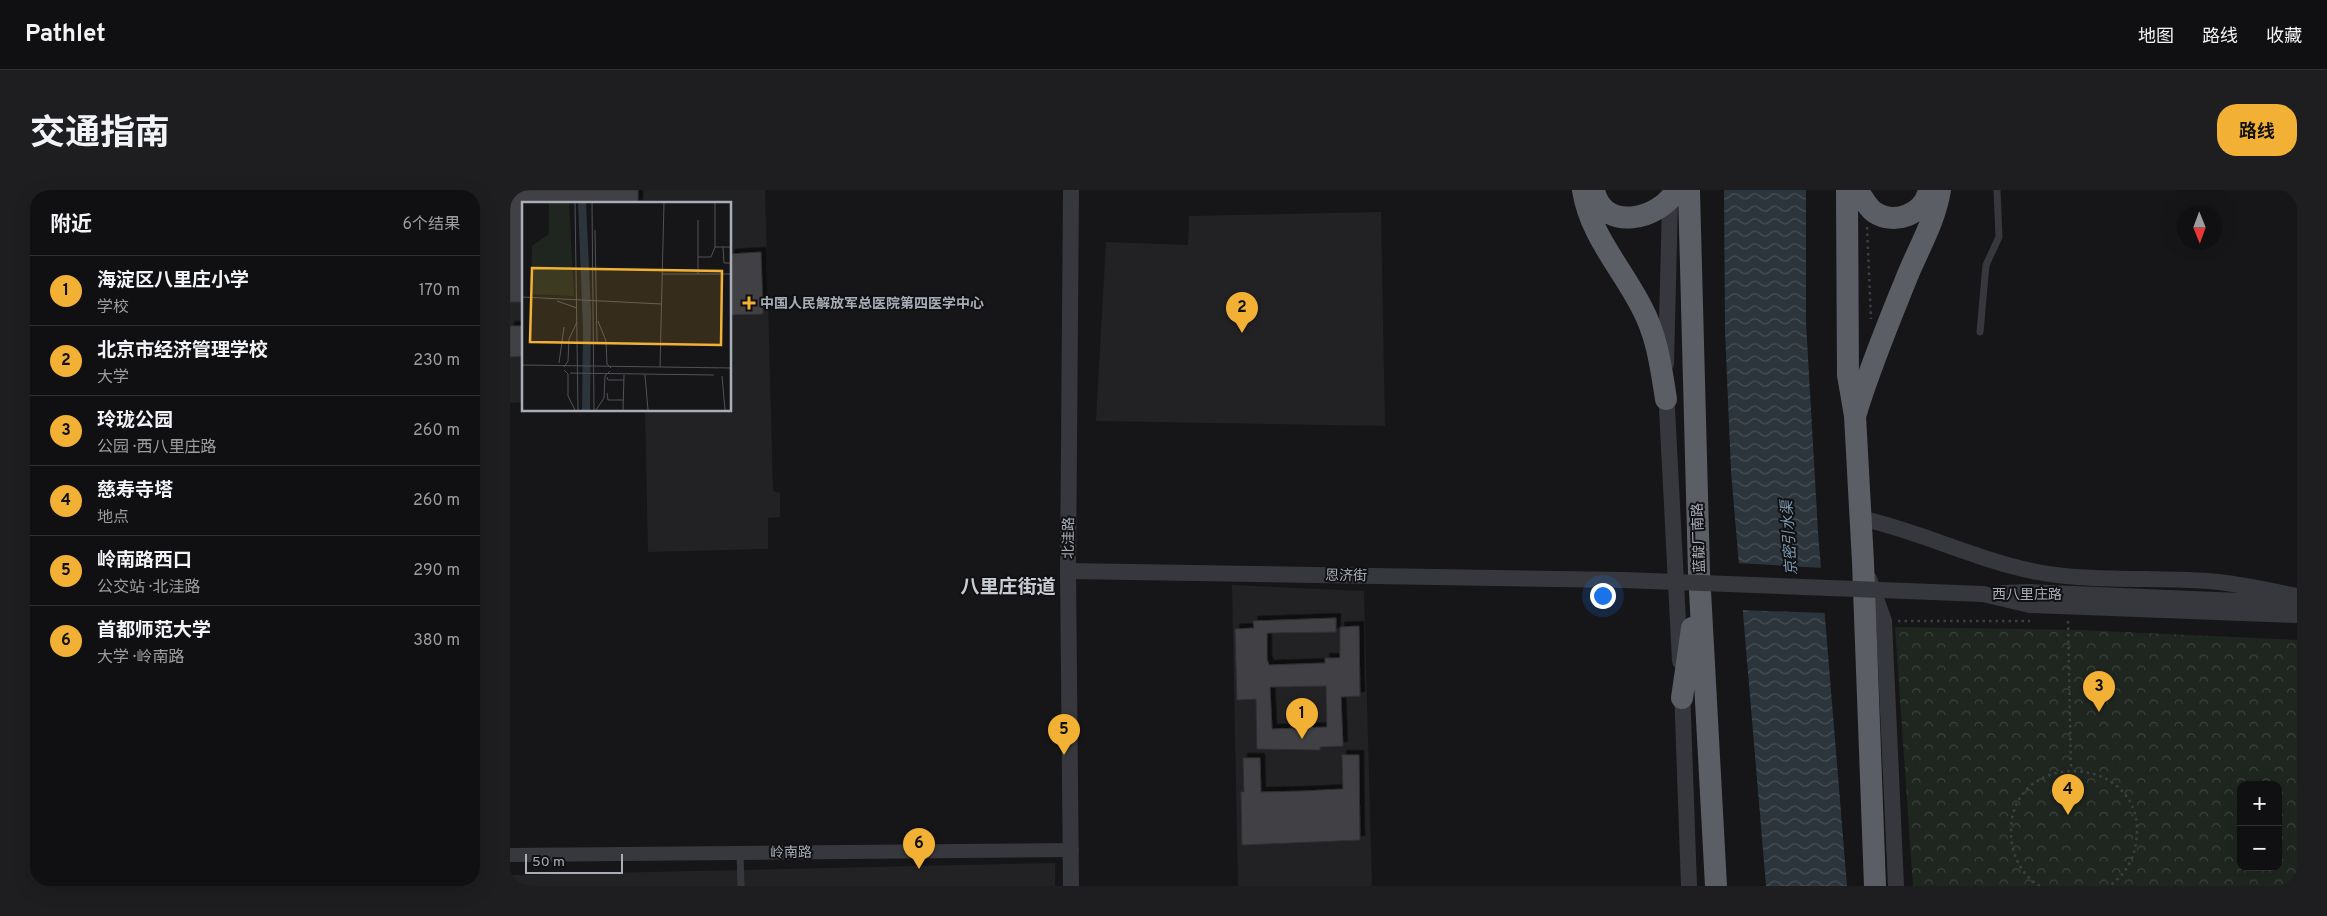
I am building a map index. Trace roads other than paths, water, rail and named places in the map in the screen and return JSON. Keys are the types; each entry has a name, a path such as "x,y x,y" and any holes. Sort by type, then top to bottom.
{"highway":[{"path":"1583,190 1586,208 1597,233 1642,307 1660,360 1666,399"},
{"path":"1594,190 1602,207 1610,214 1624,218 1638,218 1654,212 1673,196"},
{"name":"蓝靛厂南路","path":"1689,190 1699,572 1716,886"},
{"path":"1847,190 1848,376 1855,416 1863,562 1875,886"},
{"path":"1857,190 1873,211 1883,216 1897,217 1911,215 1921,208 1927,199 1929,190"},
{"path":"1855,416 1872,360 1917,253 1934,218 1940,190"},
{"path":"1682,698 1699,572"}],"street":[{"name":"北洼路","path":"1071,190 1068,571 1072,886"},
{"name":"蓝靛厂南路","path":"1673,196 1666,399 1682,698 1689,886"},
{"path":"1860,518 1887,524 1996,562 2036,572 2066,576 2218,582 2297,596"},
{"path":"1863,562 1884,621 1896,886"},
{"name":"恩济街","path":"1068,571 1624,580 1983,594"},
{"name":"西八里庄路","path":"1983,594 2028,592 2297,603"},
{"name":"西八里庄路","path":"1983,594 2030,606 2297,615"},
{"name":"岭南路","path":"510,856 1072,850"}],"lane":[{"path":"1980,332 1986,265 1999,238 1997,190"},
{"path":"740,853 741,886"}],"water":[{"name":"京密引水渠","path":"1724,190 1806,190 1806,322 1818,532 1847,886 1766,886 1731,471 1725,331"}],"place":[{"name":"中国人民解放军总医院第四医学中心","path":"749,303"},
{"name":"北京市经济管理学校","path":"1242,333"},
{"name":"玲珑公园","path":"2099,712"},
{"name":"海淀区八里庄小学","path":"1302,739"},
{"name":"岭南路西口","path":"1064,755"},
{"name":"慈寿寺塔","path":"2068,815"},
{"name":"首都师范大学","path":"919,869"}],"district":[{"name":"八里庄街道","path":"1008,586"}]}
